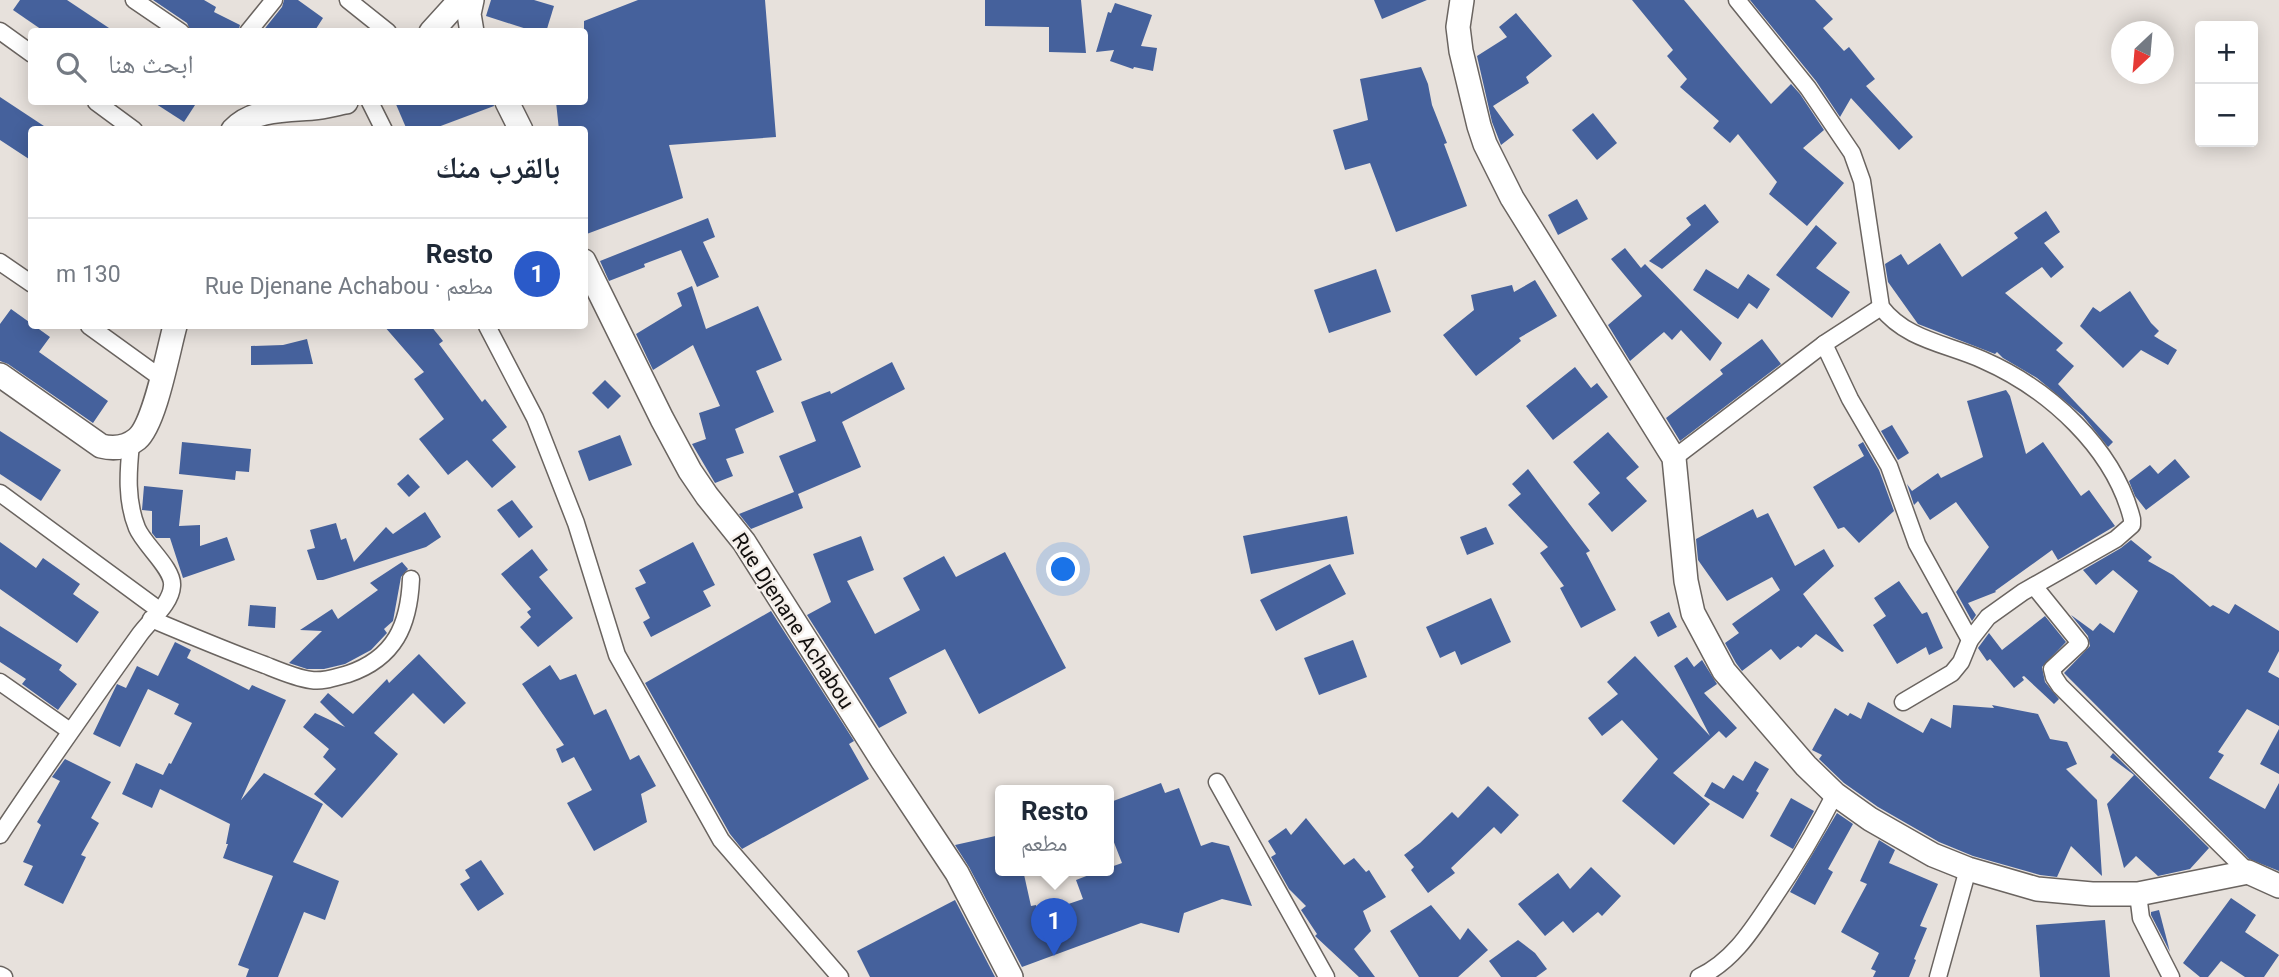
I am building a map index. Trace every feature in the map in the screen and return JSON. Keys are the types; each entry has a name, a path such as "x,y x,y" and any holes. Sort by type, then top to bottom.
{"street":[{"path":"134,0 175,28"},
{"path":"251,28 274,0"},
{"path":"348,0 383,28"},
{"path":"434,28 460,0"},
{"path":"471,28 469,14 472,0"},
{"path":"1462,0 1458,27 1461,51 1485,144 1511,198 1674,457 1686,581 1693,613 1702,634 1724,671 1806,766 1835,794 1870,819 1933,855 1968,869 2037,889 2092,894 2138,894 2248,872"},
{"path":"1737,0 1808,88 1852,153 1862,181 1881,307 1889,318 1921,338 1983,360 2032,388 2076,425 2095,447 2112,473 2131,513 2132,525 2116,540 2034,586 1988,617 1970,640 1961,662 1952,673 1903,702"},
{"path":"0,31 28,51"},
{"path":"100,105 129,126"},
{"path":"236,126 272,107 316,108 331,105"},
{"path":"372,105 382,126"},
{"path":"509,105 519,126"},
{"path":"0,261 28,281"},
{"name":"Rue Djenane Achabou","path":"588,269 690,471 744,542 957,873 1011,977"},
{"path":"1674,457 1824,344 1881,307"},
{"path":"93,329 161,378"},
{"path":"0,375 100,446 111,448 131,444 145,429 174,329"},
{"path":"489,329 534,418 572,511 617,655 721,840 839,977"},
{"path":"1824,344 1850,399 1889,466 1917,544 1970,640"},
{"path":"1,832 70,731 168,599 172,588 172,578 138,529 132,512 128,479 131,444"},
{"path":"0,493 155,615 285,672 312,680 332,679 356,671 375,661 397,639 406,618 411,579"},
{"path":"2034,586 2080,643 2054,666 2054,677 2104,731 2248,872 2279,886"},
{"path":"0,682 70,731"},
{"path":"1217,782 1326,977"},
{"path":"1699,977 1708,973 1745,940 1804,853 1835,794"},
{"path":"1938,977 1968,869"},
{"path":"2138,894 2141,918 2171,977"}],"building":[{"path":"20,0 67,0 109,28 39,28 13,10"},
{"path":"153,0 204,0 216,7 214,12 240,25 239,28 189,28 187,23"},
{"path":"284,0 298,0 323,18 317,28 265,28 282,7"},
{"path":"491,0 534,0 554,6 547,28 524,28 486,16"},
{"path":"638,0 765,0 776,137 669,145 683,198 588,234 588,126 559,126 556,105 588,105 588,28 584,28 584,21"},
{"path":"985,0 1081,0 1086,53 1049,52 1049,27 985,26"},
{"path":"1374,0 1427,0 1382,19"},
{"path":"1632,0 1684,0 1771,104 1791,84 1800,94 1824,130 1803,148 1844,183 1807,226 1769,194 1777,182 1738,134 1730,143 1713,128 1719,121 1680,87 1687,79 1667,56 1673,50"},
{"path":"1750,0 1815,0 1833,19 1823,28 1844,51 1849,47 1875,79 1866,86 1913,137 1899,150 1851,98 1840,117 1816,81"},
{"path":"1115,3 1152,15 1141,46 1157,48 1153,71 1133,69 1110,61 1114,50 1096,52 1108,12 1111,13"},
{"path":"1516,13 1552,56 1526,77 1529,83 1493,106 1514,135 1501,145 1492,122 1477,56 1507,37 1499,27"},
{"path":"1421,67 1447,143 1444,144 1467,206 1396,232 1370,163 1345,170 1333,130 1368,120 1360,79"},
{"path":"0,97 44,126 28,126 28,158 0,140"},
{"path":"158,105 195,105 184,122"},
{"path":"396,105 494,106 441,126 405,126"},
{"path":"1593,113 1617,143 1597,160 1572,130"},
{"path":"1577,199 1588,219 1558,235 1548,215"},
{"path":"1705,204 1719,222 1662,269 1649,261 1691,225 1686,218"},
{"path":"2046,211 2060,232 2044,243 2064,267 2051,278 2042,267 2005,293 2063,343 2056,350 2074,366 2058,384 2113,442 2108,447 2083,416 2037,378 1997,352 1995,354 1918,324 1888,282 1885,264 1901,254 1908,265 1940,243 1962,277 2018,238 2014,233"},
{"path":"708,218 715,237 703,242 719,277 697,287 681,250 609,281 600,261"},
{"path":"1816,225 1837,243 1816,268 1850,292 1832,318 1776,275"},
{"path":"1625,248 1641,268 1645,264 1722,343 1710,361 1681,330 1672,340 1664,332 1630,361 1608,325 1642,296 1611,259"},
{"path":"1376,269 1391,312 1329,333 1314,290"},
{"path":"1706,269 1738,289 1748,274 1770,289 1757,309 1749,303 1738,319 1693,290"},
{"path":"1535,280 1557,316 1519,338 1521,341 1476,376 1443,335 1474,310 1471,295 1512,285 1514,292"},
{"path":"692,286 706,329 758,306 782,360 756,371 774,412 735,429 744,453 726,459 733,476 715,483 692,444 706,439 699,413 720,406 693,345 653,370 636,334 682,306 677,293"},
{"path":"2130,291 2159,331 2154,336 2177,350 2168,365 2141,350 2123,368 2080,326 2093,307 2100,312"},
{"path":"11,309 28,321 28,329 39,329 50,337 39,352 108,401 93,423 0,361 0,324"},
{"path":"387,329 433,329 443,341 439,344 482,402 485,399 507,427 492,440 516,467 492,488 467,460 448,475 419,439 444,419 414,379 424,372"},
{"path":"307,339 313,364 251,365 251,346 283,345"},
{"path":"1762,339 1781,364 1680,441 1666,418 1723,374 1720,370"},
{"path":"892,362 905,389 842,422 861,467 798,494 803,508 751,529 739,514 794,492 779,456 816,441 801,402 830,391 831,394"},
{"path":"1575,367 1591,388 1597,383 1608,397 1553,440 1526,406"},
{"path":"605,380 621,396 608,409 592,393"},
{"path":"2006,390 2026,454 2043,442 2081,496 2089,490 2115,526 2058,560 2052,550 1996,592 1968,603 1976,615 1972,621 1956,592 1989,547 1956,502 1930,520 1918,501 1914,505 1907,484 1912,491 1938,473 1941,478 1983,457 1967,401"},
{"path":"1892,425 1909,453 1898,460 1881,431"},
{"path":"0,431 61,470 41,501 0,474"},
{"path":"1608,432 1639,467 1626,478 1647,501 1612,532 1588,504 1600,493 1573,462"},
{"path":"620,435 632,465 589,481 578,451"},
{"path":"182,442 251,449 249,472 236,471 235,480 179,474"},
{"path":"1863,442 1879,470 1894,511 1859,543 1844,527 1838,529 1813,487 1864,456 1858,445"},
{"path":"2175,459 2190,477 2146,510 2135,496 2129,481 2150,465 2158,474"},
{"path":"1528,469 1590,551 1586,553 1616,610 1581,628 1560,588 1564,586 1540,553 1548,547 1508,505 1521,494 1512,484"},
{"path":"408,474 420,487 409,497 397,484"},
{"path":"144,486 183,490 179,526 200,525 200,546 227,537 235,560 183,578 170,538 156,538 152,533 152,511 142,510"},
{"path":"512,500 533,527 519,538 497,510"},
{"path":"1753,509 1757,518 1768,513 1795,566 1824,549 1834,566 1803,594 1844,651 1816,634 1801,648 1798,646 1780,660 1771,649 1742,671 1736,663 1725,643 1739,633 1732,624 1780,590 1772,577 1727,601 1698,560 1696,539"},
{"path":"425,512 441,537 426,547 317,580 307,550 315,548 310,530 336,523 341,540 346,538 354,562 386,527 393,534"},
{"path":"1347,516 1354,554 1251,574 1243,536"},
{"path":"1486,527 1494,544 1467,555 1460,537"},
{"path":"861,536 874,570 847,581 875,634 920,610 903,578 944,556 956,577 1005,552 1066,668 979,714 945,649 889,678 907,713 879,728 807,615 831,602 813,554"},
{"path":"2131,540 2152,557 2148,561 2173,575 2210,607 2213,605 2229,614 2235,604 2279,631 2279,651 2268,672 2279,678 2279,726 2247,709 2218,752 2224,755 2209,778 2265,809 2279,783 2279,871 2249,859 2064,673 2090,646 2088,636 2071,615 2093,631 2100,623 2114,633 2138,591 2113,570 2096,585 2083,570"},
{"path":"0,542 36,568 43,558 80,584 73,594 99,612 77,643 0,589"},
{"path":"693,542 715,585 703,591 711,606 651,637 643,622 650,618 635,588 646,583 639,570"},
{"path":"532,549 548,570 539,577 573,618 538,647 520,627 531,617 527,612 531,609 501,574"},
{"path":"402,562 408,569 401,577 393,621 384,629 387,633 371,650 345,664 324,669 307,669 289,663 322,631 300,630 332,609 338,619 378,590 370,583"},
{"path":"1330,564 1346,594 1276,631 1260,600"},
{"path":"1899,581 1922,614 1927,612 1943,648 1929,655 1926,647 1897,664 1873,625 1886,616 1874,598"},
{"path":"1491,598 1511,642 1461,665 1455,651 1440,658 1426,627"},
{"path":"250,605 276,607 275,628 248,626"},
{"path":"771,611 854,741 849,744 869,779 742,849 730,834 645,683"},
{"path":"1669,612 1677,627 1658,637 1650,622"},
{"path":"2045,616 2066,642 2042,667 2045,682 2059,699 2054,704 2024,676 2024,680 2014,688 1978,648 1989,633 2002,650"},
{"path":"0,626 62,665 59,670 77,684 58,710 22,684 26,679 0,662"},
{"path":"1353,640 1367,677 1319,695 1304,658"},
{"path":"175,642 191,650 187,658 249,690 252,685 286,700 241,800 264,773 323,804 293,862 339,881 325,920 304,912 278,977 246,977 249,969 238,965 273,876 223,858 230,824 160,789 152,808 122,794 136,763 163,775 169,763 171,764 192,723 174,714 179,704 148,689 120,747 93,734 117,684 126,688 137,666 158,676"},
{"path":"419,654 466,703 444,724 413,693 374,733 398,754 342,818 314,794 336,769 323,757 329,749 303,727 315,713 345,727 320,702 328,693 353,714 387,679 389,683"},
{"path":"1635,656 1710,736 1674,666 1687,657 1694,667 1702,660 1717,684 1704,693 1737,728 1726,738 1719,731 1673,773 1710,804 1674,845 1622,801 1658,759 1622,720 1602,736 1588,718 1618,694 1607,682"},
{"path":"550,665 560,680 576,674 594,715 606,709 630,760 639,755 656,786 641,794 647,822 594,851 567,803 592,790 574,757 562,763 556,749 564,745 522,684"},
{"path":"1868,702 1923,733 1931,718 1951,728 1953,705 1994,708 1992,705 2038,714 2050,739 2067,742 2077,764 2066,769 2097,800 2102,876 2071,846 2057,877 2040,875 1973,856 1939,842 1878,807 1844,783 1819,759 1822,755 1812,750 1835,708 1848,716 1850,713 1861,719"},
{"path":"2279,729 2279,774 2260,764"},
{"path":"2113,753 2209,848 2190,869 2158,876 2136,856 2124,868 2107,804 2134,775 2110,757"},
{"path":"65,759 111,782 91,818 99,823 81,855 86,857 63,904 24,885 33,866 23,862 41,825 37,822 60,781 52,777"},
{"path":"1755,761 1769,769 1756,791 1759,793 1743,819 1704,796 1712,782 1724,789 1733,775 1743,781"},
{"path":"1161,783 1165,793 1179,788 1201,846 1212,842 1229,846 1252,906 1222,899 1184,913 1179,933 1141,923 1022,967 955,845 995,836 995,876 1024,876 1031,906 1036,905 1039,914 1083,899 1076,880 1086,876 1114,876 1114,866 1122,863 1114,842 1114,801"},
{"path":"1488,786 1519,815 1501,834 1494,827 1451,868 1455,873 1428,893 1404,855 1452,812 1458,818"},
{"path":"1791,798 1814,811 1793,849 1770,836"},
{"path":"1837,813 1853,824 1828,869 1833,872 1815,905 1790,892"},
{"path":"1306,818 1344,865 1354,858 1366,872 1369,870 1386,897 1363,911 1371,931 1354,949 1375,977 1359,977 1315,936 1317,934 1301,910 1306,906 1289,889 1271,857 1276,854 1268,841 1286,828 1291,835"},
{"path":"1879,840 1895,850 1889,863 1938,884 1920,926 1927,928 1909,977 1873,977 1876,971 1871,969 1879,953 1841,932 1867,884 1860,881"},
{"path":"481,860 504,894 478,911 460,884 470,878 465,870"},
{"path":"1591,867 1621,896 1602,916 1598,912 1573,933 1563,921 1545,936 1518,904 1558,873 1570,889"},
{"path":"2231,898 2256,915 2245,932 2279,955 2264,977 2245,977 2221,961 2208,977 2200,977 2183,963"},
{"path":"955,900 995,977 870,977 857,951"},
{"path":"1431,905 1460,940 1468,928 1488,950 1458,977 1419,977 1390,931"},
{"path":"2159,910 2170,952 2151,915 2151,912"},
{"path":"2105,920 2110,977 2040,977 2036,925"},
{"path":"1518,940 1535,953 1547,969 1536,977 1501,977 1489,961"}],"place":[{"name":"Resto","path":"1054,956"}]}
